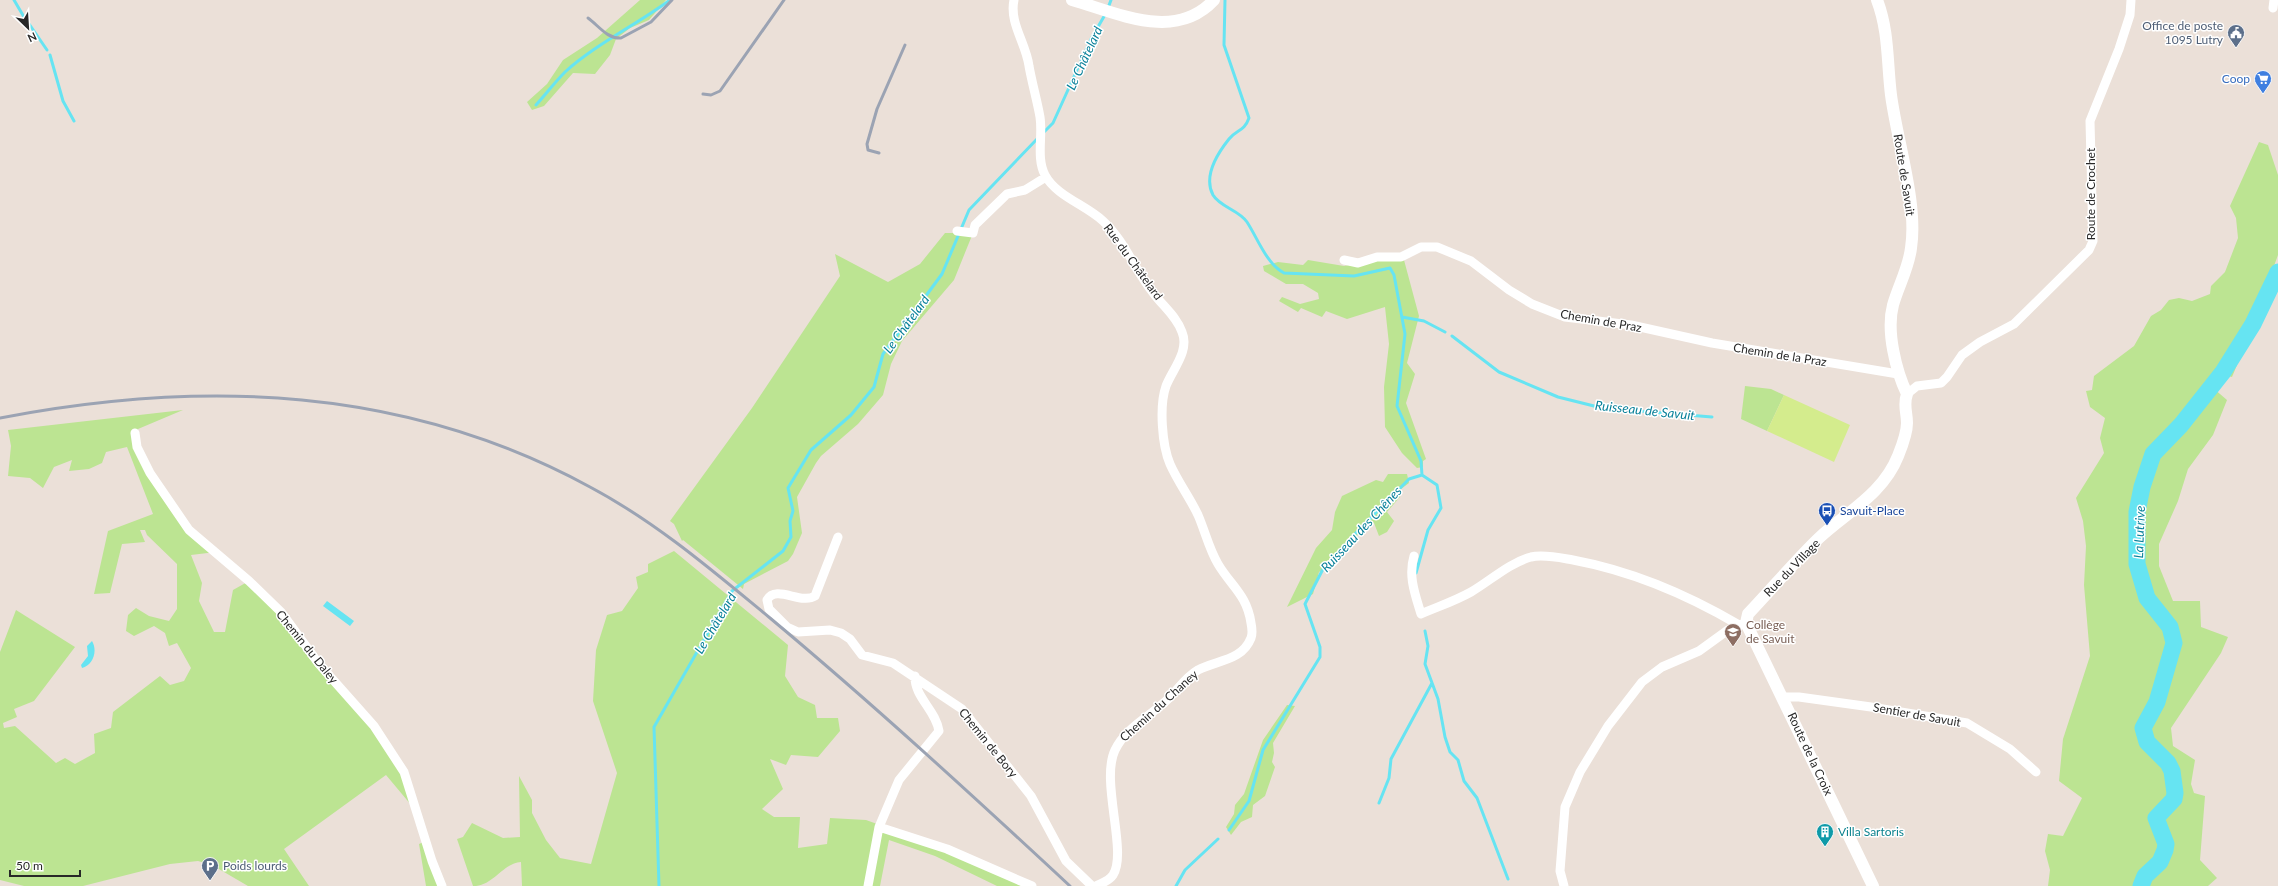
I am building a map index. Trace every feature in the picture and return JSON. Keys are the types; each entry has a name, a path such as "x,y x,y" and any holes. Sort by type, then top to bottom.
{"street":[{"path":"965,232 975,225 1007,194 1025,190 1046,177 1041,162 1041,130 1028,59 1013,16 1014,0"},
{"path":"1072,0 1150,22 1166,23 1190,18 1214,0"},
{"name":"Route de Savuit","path":"1877,0 1886,29 1891,94 1912,212 1912,248 1892,307 1891,332 1898,374 1907,394"},
{"name":"Route de Crochet","path":"1907,394 1917,386 1941,383 1962,355 1980,342 2014,324 2061,276 2080,260 2093,241 2090,121 2119,49 2130,15 2131,0"},
{"name":"Rue du Châtelard","path":"1046,177 1054,186 1103,221 1132,258 1152,293 1168,310 1184,335"},
{"name":"Chemin de Praz","path":"1344,260 1358,263 1377,257 1401,257 1421,247 1437,247 1471,261 1504,286 1532,304 1565,317 1664,332"},
{"name":"Chemin de la Praz","path":"1664,332 1714,344 1898,374"},
{"name":"Chemin du Chaney","path":"1096,885 1109,880 1116,867 1111,765 1113,754 1120,741 1129,730 1168,700 1186,679 1208,666 1235,656 1250,641 1252,635 1250,612 1245,600 1218,564 1199,517 1170,464 1164,442 1162,431 1165,388 1181,356 1184,335"},
{"name":"Rue du Village","path":"1743,624 1748,614 1820,538 1845,519 1884,482 1898,457 1905,437 1907,424 1904,402 1907,394"},
{"name":"Chemin du Daley","path":"135,433 137,447 150,472 190,530 250,581 281,612 319,664 374,726 404,772 432,862 442,886"},
{"name":"Chemin de Bory","path":"838,537 815,596 805,599 782,594 773,595 767,600 769,609 780,622 798,632 830,630 841,633 850,639 862,655 893,663 915,676 962,709 978,727 1031,796 1066,861 1096,885"},
{"path":"1414,556 1411,565 1411,580 1421,614 1470,592 1515,564 1532,557 1558,557 1600,565 1626,573 1676,592 1743,624"},
{"path":"1564,886 1560,871 1565,807 1580,772 1608,726 1642,682 1662,667 1699,651 1728,630 1743,624"},
{"name":"Route de la Croix","path":"1743,624 1784,697 1873,886"},
{"path":"868,886 879,827 899,780 906,769 934,740 939,731 938,719 915,686 915,676"},
{"name":"Sentier de Savuit","path":"1784,697 1799,697 1879,708 1967,723 2010,749 2036,772"},
{"path":"879,827 947,849 1032,886"}],"green space":[{"path":"640,0 666,0 649,20 630,28 616,39 610,55 595,74 573,73 544,106 532,110 527,102 547,84 563,60 597,38"},
{"path":"2259,142 2268,145 2278,175 2278,255 2256,315 2227,357 2237,365 2232,377 2220,374 2213,388 2227,400 2213,435 2188,469 2178,501 2159,544 2159,566 2173,601 2200,601 2201,627 2228,637 2221,653 2171,728 2173,746 2195,760 2191,784 2194,793 2205,796 2200,860 2217,878 2208,886 2048,886 2050,870 2045,851 2048,834 2063,836 2082,798 2059,781 2063,739 2090,656 2084,585 2086,546 2083,521 2076,498 2104,453 2100,438 2105,418 2090,407 2086,391 2092,390 2094,376 2134,346 2151,316 2161,310 2169,300 2179,298 2192,301 2210,294 2211,286 2225,272 2238,238 2236,218 2230,206"},
{"path":"945,233 973,233 954,280 902,341 891,364 883,395 858,424 821,456 816,463 797,497 802,533 793,554 788,561 744,584 743,589 683,540 682,541 674,524 670,521 752,408 840,276 835,254 888,282 920,264"},
{"path":"1377,259 1404,260 1419,316 1407,363 1415,374 1406,403 1426,459 1423,461 1423,467 1417,468 1402,453 1385,427 1384,387 1389,344 1385,307 1347,319 1326,311 1322,317 1301,308 1298,312 1279,301 1282,297 1300,304 1319,299 1318,293 1303,284 1286,284 1264,271 1263,266 1278,262 1303,265 1308,260 1344,266"},
{"path":"1745,386 1771,389 1784,395 1767,431 1741,419"},
{"path":"1784,395 1850,425 1834,462 1767,431"},
{"path":"183,410 138,429 135,433 137,447 189,530 216,552 191,555 202,583 199,601 214,632 225,632 233,590 249,581 374,726 404,772 417,812 386,775 284,849 309,886 248,886 212,865 198,861 170,864 83,886 24,886 0,880 0,652 16,610 75,647 34,701 14,709 17,717 3,723 4,728 15,726 56,763 65,758 75,764 95,753 94,734 111,728 113,712 160,676 170,685 184,681 191,668 177,643 169,646 165,633 154,626 134,636 126,631 128,615 136,608 149,616 169,621 177,609 177,564 147,535 145,530 140,530 145,542 122,544 110,593 94,594 108,531 153,514 127,447 106,452 102,463 89,469 69,471 72,460 54,467 43,488 30,478 8,476 11,446 8,430"},
{"path":"1388,474 1407,474 1409,483 1401,489 1400,497 1387,512 1394,521 1387,532 1379,536 1374,523 1354,538 1340,557 1319,572 1313,594 1287,607 1316,548 1332,530 1335,512 1342,496 1376,480 1383,482"},
{"path":"674,551 788,645 785,676 798,697 815,705 817,718 838,718 840,731 818,757 791,755 786,765 770,759 783,789 762,809 774,817 800,817 798,848 827,844 830,818 866,820 947,849 1032,886 997,886 935,856 889,840 880,886 522,886 521,862 508,867 487,883 473,886 457,839 463,837 472,823 503,838 520,837 519,776 532,800 532,813 546,840 560,858 591,864 617,773 593,701 596,650 607,615 622,611 638,588 636,577 648,572 648,564"},
{"path":"1287,705 1295,706 1273,743 1274,753 1272,762 1275,767 1265,796 1253,805 1252,817 1241,822 1231,835 1226,827 1234,814 1235,805 1244,794 1263,740"},
{"path":"426,841 442,886 426,886 419,844"}],"water":[{"path":"327,601 354,621 350,626 323,606"},
{"path":"92,641 95,649 92,661 82,668 81,665 88,656 87,646"}],"waterway":[{"path":"14,0 24,17"},
{"path":"536,105 561,76 577,62 670,0"},
{"name":"Le Châtelard","path":"1108,8 1111,0"},
{"path":"1225,0 1224,45 1249,118 1245,126 1229,139 1216,158 1211,173 1210,188 1213,195 1220,203 1244,218 1267,257 1284,273 1354,276 1390,268 1394,275 1405,334 1397,406 1421,461 1422,475"},
{"name":"Le Châtelard","path":"1043,133 1053,123 1091,39 1106,13"},
{"path":"25,18 47,50"},
{"path":"50,55 63,101 74,121"},
{"name":"Le Châtelard","path":"659,886 654,727 732,591 783,551 791,537 790,521 793,511 788,488 811,450 851,415 874,387 883,354 942,274 969,210 1038,138"},
{"name":"La Lutrive","path":"2141,886 2145,876 2160,862 2165,850 2166,844 2156,818 2174,799 2175,793 2172,771 2168,763 2147,742 2143,728 2157,702 2174,643 2170,627 2147,598 2137,564 2137,512 2142,487 2153,454 2181,425 2223,372 2253,324 2278,272"},
{"path":"1402,317 1424,321 1445,332"},
{"name":"Ruisseau de Savuit","path":"1452,336 1499,372 1558,397 1602,408 1712,417"},
{"path":"1416,573 1428,530 1441,508 1437,485 1422,475"},
{"name":"Ruisseau des Chênes","path":"1229,830 1249,801 1263,750 1320,657 1320,647 1305,604 1323,569 1333,563 1352,537 1409,479 1422,475"},
{"path":"1425,631 1428,646 1425,664 1438,699 1445,737 1450,752 1458,760 1464,781 1477,798 1508,879"},
{"path":"1379,803 1389,778 1391,759 1432,683"},
{"name":"Ruisseau des Chênes","path":"1176,886 1185,870 1218,839"}],"railway":[{"path":"588,18 607,34 616,38 621,38 651,22 672,0"},
{"path":"703,94 711,95 720,91 784,0"},
{"path":"879,153 868,150 867,144 877,109 905,45"},
{"path":"0,418 76,406 152,398 227,396 302,400 376,410 448,428 520,453 590,487 614,501 661,531 705,565 808,650 959,784 1070,886"}],"place":[{"name":"Office de poste 1095 Lutry","path":"2236,48"},
{"name":"Coop","path":"2263,94"},
{"name":"Savuit-Place","path":"1827,526"},
{"name":"Collège de Savuit","path":"1733,647"},
{"name":"Villa Sartoris","path":"1825,847"},
{"name":"Poids lourds","path":"210,881"}]}
